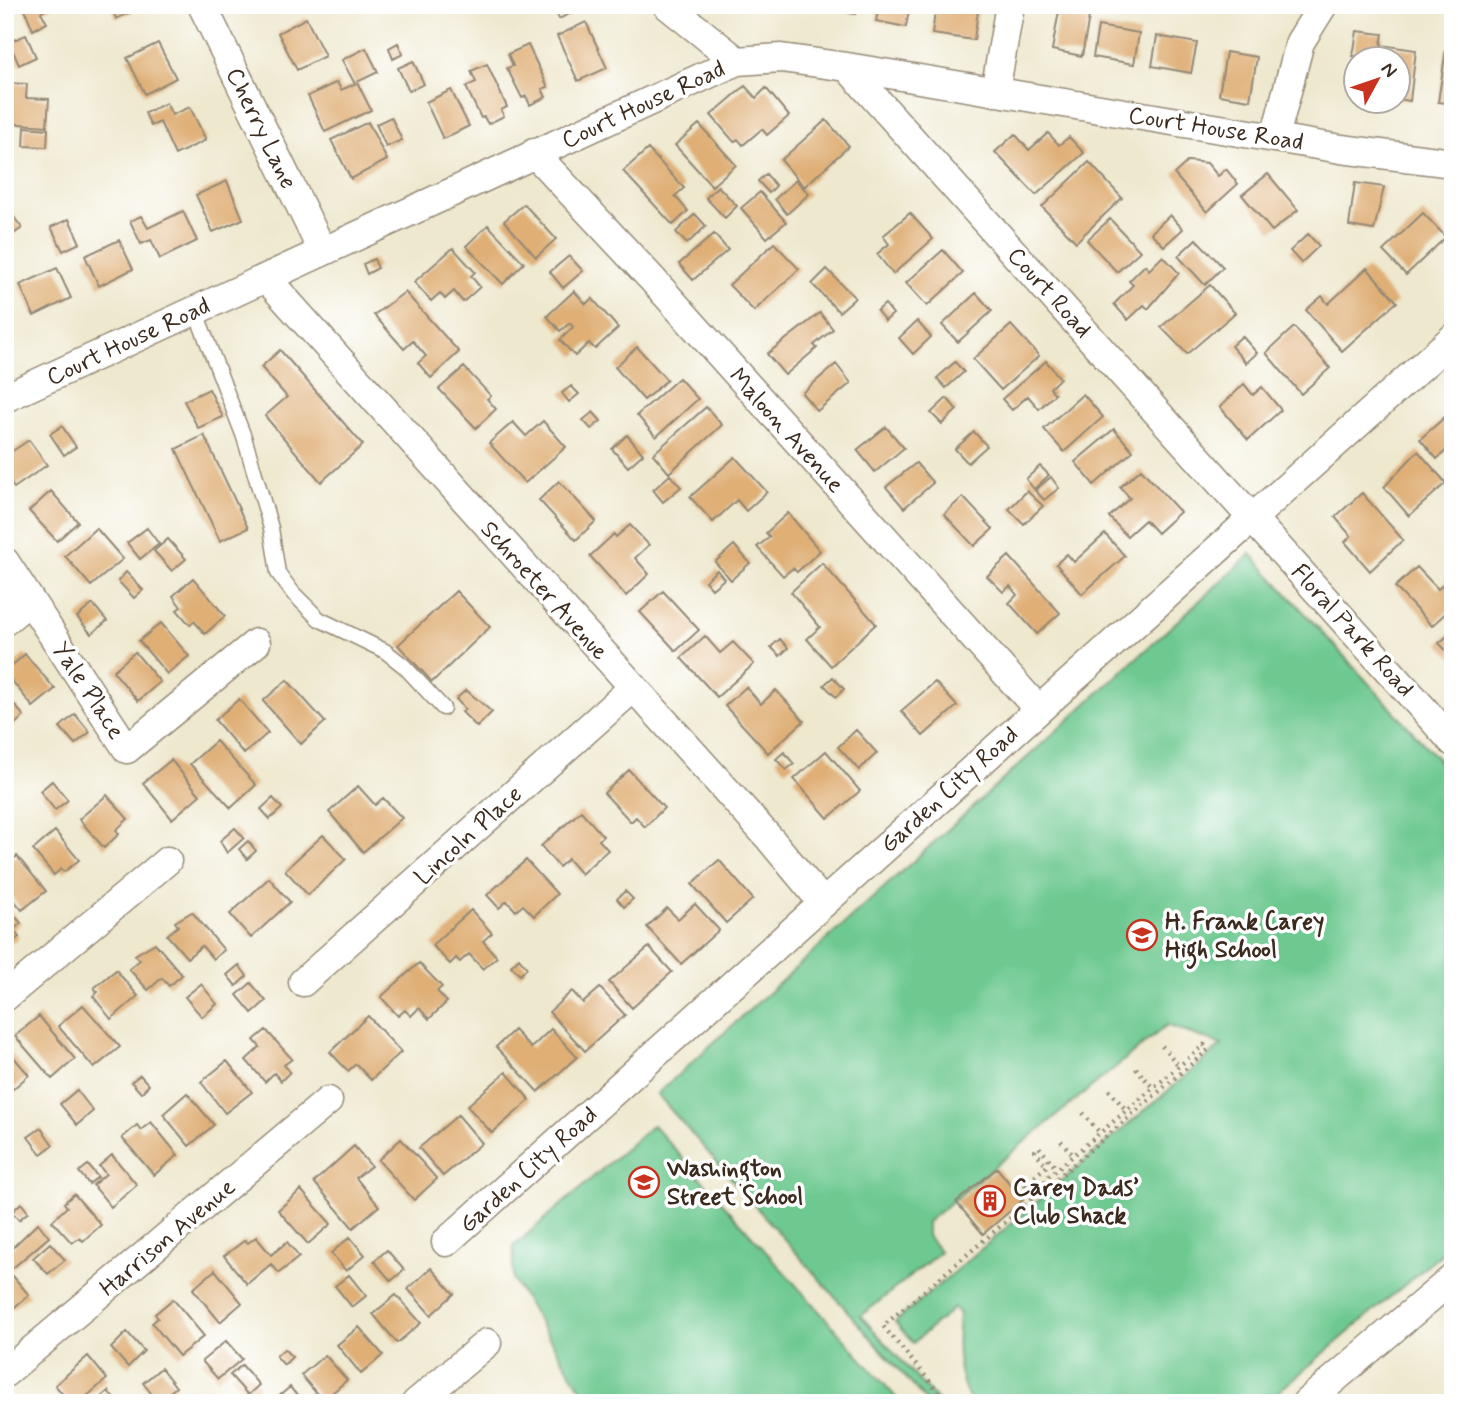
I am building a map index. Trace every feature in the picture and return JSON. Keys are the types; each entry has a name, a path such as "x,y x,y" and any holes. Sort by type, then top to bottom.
{"street":[{"name":"Cherry Lane","path":"202,5 322,250"},
{"path":"667,5 737,61"},
{"path":"995,92 1010,5"},
{"path":"1275,137 1300,42 1323,5"},
{"name":"Court House Road","path":"5,398 737,61 781,58 847,67 1275,137 1453,163"},
{"name":"Court Road","path":"847,67 1252,517"},
{"name":"Maloon Avenue","path":"534,153 652,279 1038,709"},
{"name":"Schroeter Avenue","path":"265,278 770,839 823,903"},
{"name":"Garden City Road","path":"446,1242 1453,338"},
{"name":"Floral Park Road","path":"1252,517 1453,742"},
{"name":"Yale Place","path":"5,562 127,749 256,643"},
{"path":"5,621 30,600"},
{"name":"Lincoln Place","path":"303,982 633,688"},
{"path":"5,997 167,860"},
{"name":"Harrison Avenue","path":"5,1373 328,1101"},
{"path":"1306,1403 1453,1278"},
{"path":"416,1403 487,1343"}],"lane":[{"path":"195,310 244,437 271,528 278,573 293,593 319,619 385,651 404,666 443,708"}],"path":[{"path":"948,1403 883,1326 1208,1050 1204,1045 1057,1169 1031,1200"},
{"path":"1162,1046 1179,1066"},
{"path":"1136,1068 1153,1088"},
{"path":"1109,1090 1126,1110"},
{"path":"1083,1113 1100,1133"},
{"path":"1061,1141 1073,1155"},
{"path":"1031,1200 1026,1184 1047,1166 1035,1150 1039,1147 1057,1169"}],"green space":[{"name":"H. Frank Carey High School","path":"1251,554 1453,776 1453,1244 1265,1403 971,1403 960,1370 959,1314 954,1308 913,1343 895,1322 1222,1045 1167,1025 927,1222 927,1236 940,1252 861,1316 939,1403 928,1403 657,1094"},
{"name":"Washington Street School","path":"653,1125 901,1403 590,1403 513,1280 514,1246"}],"building":[{"path":"23,5 56,5 41,12 47,23 33,30"},
{"path":"111,5 139,5 140,8 116,19"},
{"path":"553,5 581,5 582,8 559,19"},
{"path":"811,5 857,5 856,14"},
{"path":"879,5 910,5 906,27 876,21"},
{"path":"936,5 970,5 969,10 978,11 974,40 932,34"},
{"path":"1060,5 1091,6 1082,56 1052,50"},
{"path":"306,18 325,56 297,70 278,33"},
{"path":"586,22 607,68 578,81 557,36"},
{"path":"1098,26 1139,33 1134,64 1093,57"},
{"path":"1357,31 1383,34 1381,45 1388,46 1355,46"},
{"path":"26,35 36,57 19,65 9,42"},
{"path":"1157,36 1197,43 1191,73 1152,66"},
{"path":"158,43 176,78 145,94 127,58"},
{"path":"398,43 403,54 393,59 389,48"},
{"path":"528,45 548,87 542,89 546,97 530,105 526,96 522,98 507,68 513,66 508,54"},
{"path":"366,48 378,72 357,82 371,110 325,132 308,96 337,82 341,90 355,84 342,60"},
{"path":"1412,49 1416,50 1412,84"},
{"path":"1446,49 1453,50 1453,104 1438,102"},
{"path":"1226,52 1257,57 1250,100 1219,95"},
{"path":"413,61 424,84 409,91 398,68"},
{"path":"487,64 507,107 501,110 504,116 488,124 484,117 481,118 466,87 476,82 471,71"},
{"path":"5,83 27,84 26,98 49,99 47,126 5,123"},
{"path":"745,86 756,98 766,88 789,116 767,135 762,129 743,145 738,139 734,142 711,115"},
{"path":"451,90 469,126 443,139 426,102"},
{"path":"166,103 172,115 190,107 206,140 175,155 160,122 151,126 145,113"},
{"path":"391,117 402,140 386,147 376,124"},
{"path":"826,120 849,146 804,187 781,160"},
{"path":"368,122 387,160 351,179 331,140"},
{"path":"699,124 736,165 712,186 675,145"},
{"path":"25,127 48,129 47,147 24,146"},
{"path":"1048,133 1059,145 1069,137 1084,153 1036,195 995,152 1015,134 1029,150"},
{"path":"648,149 684,188 675,196 688,211 673,225 623,171"},
{"path":"1188,161 1207,163 1218,176 1226,169 1238,184 1207,212 1174,174"},
{"path":"1089,162 1122,198 1076,242 1042,207"},
{"path":"766,174 776,186 769,193 758,181"},
{"path":"1268,174 1298,210 1272,231 1242,195"},
{"path":"796,180 809,194 787,214 775,199"},
{"path":"227,181 243,219 213,232 196,195"},
{"path":"1355,183 1384,187 1374,230 1349,226"},
{"path":"718,186 737,206 725,218 706,198"},
{"path":"760,192 786,222 767,238 741,208"},
{"path":"524,204 556,239 536,257 504,221"},
{"path":"5,205 22,228 5,240"},
{"path":"183,211 197,241 160,259 151,240 141,244 130,221 141,216 148,228"},
{"path":"910,213 933,239 893,274 877,254 889,244 883,236"},
{"path":"1423,213 1446,237 1406,275 1383,251"},
{"path":"695,214 706,226 687,244 676,232"},
{"path":"1170,215 1183,229 1164,246 1151,233"},
{"path":"69,219 80,243 63,251 51,227"},
{"path":"1110,219 1140,251 1117,272 1087,240"},
{"path":"488,225 524,263 503,284 466,246"},
{"path":"714,234 728,250 693,280 679,264"},
{"path":"1308,234 1319,246 1301,263 1290,251"},
{"path":"1196,239 1223,267 1205,285 1178,256"},
{"path":"119,240 133,269 99,286 85,256"},
{"path":"774,243 799,269 754,311 729,285"},
{"path":"453,248 475,272 471,276 480,287 463,302 454,291 445,299 440,293 431,301 414,282"},
{"path":"943,250 963,273 927,306 906,283"},
{"path":"569,256 583,271 563,288 550,272"},
{"path":"1163,256 1179,273 1148,309 1144,305 1128,320 1114,304 1133,285 1129,281 1145,265 1149,270"},
{"path":"374,259 378,268 367,274 363,264"},
{"path":"57,268 71,298 34,316 20,285"},
{"path":"1367,268 1397,302 1342,351 1306,310 1322,296 1328,304"},
{"path":"827,269 855,298 839,312 812,284"},
{"path":"1210,285 1235,313 1187,354 1161,327"},
{"path":"574,291 586,304 592,298 618,328 595,349 589,343 575,356 560,340 573,327 570,323 560,331 547,316"},
{"path":"405,292 459,352 431,378 418,363 426,356 413,341 404,349 374,315"},
{"path":"976,293 992,311 958,342 942,325"},
{"path":"885,304 893,314 885,321 877,311"},
{"path":"820,313 833,329 814,345 817,348 785,375 767,354"},
{"path":"917,321 931,337 913,354 899,338"},
{"path":"1011,325 1039,356 1001,390 973,359"},
{"path":"1294,327 1330,368 1301,394 1266,353"},
{"path":"1242,336 1257,353 1246,363 1231,346"},
{"path":"637,347 667,380 644,400 615,367"},
{"path":"280,350 363,445 321,482 265,416 287,397 261,367"},
{"path":"1046,361 1060,378 1050,388 1055,394 1039,409 1028,396 1012,410 1002,399"},
{"path":"955,362 964,372 946,388 937,378"},
{"path":"836,364 851,383 817,411 802,393"},
{"path":"464,367 491,396 487,399 496,409 476,428 439,389"},
{"path":"679,378 698,399 656,437 637,415"},
{"path":"1244,384 1253,395 1262,387 1281,410 1248,440 1220,407"},
{"path":"571,386 579,394 569,402 562,393"},
{"path":"209,389 223,417 198,428 184,401"},
{"path":"1083,394 1103,417 1064,452 1044,429"},
{"path":"947,398 957,410 942,424 931,413"},
{"path":"706,407 722,425 669,473 653,454"},
{"path":"1453,410 1453,455 1448,449 1437,459 1420,439"},
{"path":"593,412 601,421 591,429 583,420"},
{"path":"543,421 566,447 525,483 489,443 513,422 526,436"},
{"path":"62,426 76,447 64,455 50,434"},
{"path":"886,427 904,448 875,472 857,450"},
{"path":"1114,429 1133,451 1094,485 1075,462"},
{"path":"974,432 987,446 968,463 955,449"},
{"path":"204,435 248,528 220,541 176,449"},
{"path":"627,435 643,454 628,467 612,449"},
{"path":"29,440 47,465 14,488 5,476 5,456"},
{"path":"1418,451 1446,483 1409,516 1384,487"},
{"path":"735,457 767,492 746,511 737,500 713,522 690,497"},
{"path":"916,463 933,483 904,508 886,487"},
{"path":"1040,466 1049,475 1034,489 1026,479"},
{"path":"1141,469 1180,512 1157,533 1145,520 1127,536 1109,517 1130,498 1120,487"},
{"path":"670,475 681,487 663,502 653,490"},
{"path":"1051,477 1059,488 1044,500 1035,490"},
{"path":"559,481 596,521 576,540 539,500"},
{"path":"51,491 78,522 57,541 29,511"},
{"path":"1027,491 1043,506 1024,524 1009,509"},
{"path":"1362,493 1403,540 1370,571 1345,542 1351,536 1335,517"},
{"path":"963,497 993,529 974,546 944,514"},
{"path":"788,513 820,551 797,572 793,568 783,576 757,547 770,537 766,533"},
{"path":"630,525 649,545 635,558 649,574 626,596 590,556 614,534 616,537"},
{"path":"96,528 123,559 91,586 65,556"},
{"path":"147,528 159,544 140,559 127,543"},
{"path":"1105,534 1125,556 1082,594 1056,564 1067,554 1074,562"},
{"path":"168,539 186,559 172,571 154,551"},
{"path":"734,545 750,563 731,580 715,562"},
{"path":"1009,556 1060,613 1037,634 1009,603 1017,595 1010,586 1003,592 987,576"},
{"path":"822,563 876,624 831,666 807,639 820,627 791,592"},
{"path":"1417,567 1438,589 1448,580 1453,585 1453,606 1432,626 1395,587"},
{"path":"717,570 724,579 712,589 705,581"},
{"path":"126,572 143,590 134,598 118,581"},
{"path":"193,578 225,616 205,634 194,621 190,625 177,610 181,607 173,596"},
{"path":"456,591 490,627 432,682 398,645"},
{"path":"663,591 699,630 676,651 640,612"},
{"path":"93,604 107,621 91,634 77,617"},
{"path":"161,623 189,656 167,674 139,641"},
{"path":"1453,631 1453,658 1439,643"},
{"path":"705,636 720,653 733,642 754,664 717,697 681,658"},
{"path":"780,639 788,648 780,656 771,647"},
{"path":"135,652 160,682 138,701 113,671"},
{"path":"25,654 55,689 33,707 5,672"},
{"path":"833,677 844,689 836,697 824,685"},
{"path":"287,680 325,722 301,744 263,701"},
{"path":"935,682 957,706 923,736 901,711"},
{"path":"746,687 761,704 776,690 804,721 768,753 725,706"},
{"path":"466,690 492,712 477,727 462,712 465,709 456,699"},
{"path":"5,694 24,716 5,733"},
{"path":"239,699 268,733 244,754 215,720"},
{"path":"75,714 90,732 75,744 60,727"},
{"path":"856,730 877,753 859,770 838,747"},
{"path":"216,741 256,785 231,808 190,764"},
{"path":"826,751 860,791 828,818 794,779"},
{"path":"784,752 794,764 786,770 776,759"},
{"path":"171,760 200,795 172,819 143,783"},
{"path":"629,770 664,808 645,827 636,817 631,822 604,793"},
{"path":"52,781 68,800 55,810 40,791"},
{"path":"358,786 375,805 383,798 402,818 363,852 329,812"},
{"path":"107,795 128,819 116,830 119,834 104,848 79,819"},
{"path":"273,798 282,808 270,819 261,809"},
{"path":"581,811 603,836 599,840 608,850 581,874 568,859 559,867 541,846"},
{"path":"235,828 244,838 227,853 220,841"},
{"path":"55,831 79,860 64,872 61,869 54,875 33,850"},
{"path":"323,835 346,859 308,895 285,870"},
{"path":"248,841 256,851 247,859 239,849"},
{"path":"17,856 46,891 22,910 5,889 5,866"},
{"path":"526,860 557,894 534,916 523,905 516,911 507,901 499,908 487,895"},
{"path":"719,860 753,899 726,923 692,884"},
{"path":"269,878 290,902 251,938 230,914"},
{"path":"625,891 633,899 624,907 617,899"},
{"path":"695,904 719,930 681,964 647,927 667,908 678,919"},
{"path":"5,905 21,923 13,930 19,937 5,948"},
{"path":"471,910 492,933 483,941 497,957 483,969 469,954 460,962 456,958 450,964 432,945"},
{"path":"192,912 224,950 213,959 202,946 187,958 167,935 178,926 175,922"},
{"path":"155,943 182,975 169,986 162,978 148,990 129,969 140,960 135,955"},
{"path":"649,947 672,972 632,1008 609,982"},
{"path":"519,958 527,968 520,975 511,966"},
{"path":"419,963 442,987 437,991 447,1002 429,1019 419,1008 411,1016 405,1010 398,1016 381,997"},
{"path":"239,965 247,976 236,986 227,975"},
{"path":"116,970 138,996 111,1019 93,996 98,992 94,988"},
{"path":"251,983 266,1001 252,1013 237,995"},
{"path":"201,984 217,1004 202,1017 185,997"},
{"path":"600,988 625,1015 585,1051 549,1012 572,991 583,1003"},
{"path":"83,1005 120,1047 94,1068 58,1026"},
{"path":"39,1016 75,1059 52,1079 15,1036"},
{"path":"368,1016 401,1052 371,1080 356,1064 348,1071 330,1052"},
{"path":"551,1029 577,1057 538,1092 496,1047 514,1030 531,1048"},
{"path":"266,1030 292,1059 284,1065 290,1072 281,1081 274,1073 265,1082 246,1060 260,1047 254,1040"},
{"path":"5,1047 29,1075 12,1090 5,1083"},
{"path":"227,1061 252,1092 225,1113 201,1082"},
{"path":"506,1072 530,1100 492,1133 467,1106"},
{"path":"140,1075 149,1085 141,1093 131,1082"},
{"path":"77,1090 93,1111 77,1125 60,1104"},
{"path":"187,1093 214,1125 189,1146 163,1114"},
{"path":"458,1115 482,1143 443,1176 419,1148"},
{"path":"151,1122 178,1155 154,1175 122,1138 137,1125 141,1130"},
{"path":"41,1128 53,1145 41,1154 28,1137"},
{"path":"401,1139 437,1179 414,1200 378,1160"},
{"path":"354,1146 371,1166 356,1178 379,1206 353,1228 314,1182"},
{"path":"112,1155 137,1185 111,1207 93,1185 106,1174 99,1166"},
{"path":"88,1165 98,1177 89,1184 79,1172"},
{"name":"Carey Dads’ Club Shack","path":"997,1168 1023,1200 983,1234 956,1202"},
{"path":"301,1190 331,1224 308,1244 278,1210"},
{"path":"74,1194 101,1225 83,1241 79,1238 72,1243 52,1221 67,1207 64,1203"},
{"path":"21,1203 28,1212 19,1220 12,1212"},
{"path":"38,1223 49,1237 8,1272 5,1247 9,1251"},
{"path":"256,1237 271,1255 287,1242 299,1257 279,1273 271,1264 247,1284 224,1256 245,1240 248,1243"},
{"path":"350,1237 365,1255 346,1271 331,1253"},
{"path":"50,1243 65,1260 48,1274 33,1258"},
{"path":"387,1250 404,1270 391,1281 374,1261"},
{"path":"431,1268 454,1294 431,1315 408,1289"},
{"path":"215,1270 242,1303 220,1322 193,1289"},
{"path":"12,1275 29,1295 5,1315 5,1281"},
{"path":"349,1275 366,1296 352,1307 335,1286"},
{"path":"396,1295 421,1323 397,1343 373,1314"},
{"path":"173,1299 204,1336 179,1356 152,1323 158,1318 155,1314"},
{"path":"359,1327 383,1355 361,1374 337,1345"},
{"path":"127,1332 144,1351 128,1367 111,1348"},
{"path":"226,1341 242,1359 218,1379 202,1361"},
{"path":"284,1349 292,1357 284,1365 276,1356"},
{"path":"325,1355 347,1380 323,1401 301,1375"},
{"path":"88,1356 107,1379 79,1403 70,1403 55,1385"},
{"path":"242,1365 259,1385 248,1395 230,1375"},
{"path":"161,1368 176,1387 158,1402 143,1383"},
{"path":"290,1387 303,1403 271,1403"},
{"path":"108,1391 117,1403 94,1403"}],"place":[{"name":"H. Frank Carey High School","path":"1142,935"},
{"name":"Washington Street School","path":"644,1182"},
{"name":"Carey Dads’ Club Shack","path":"990,1201"}]}
